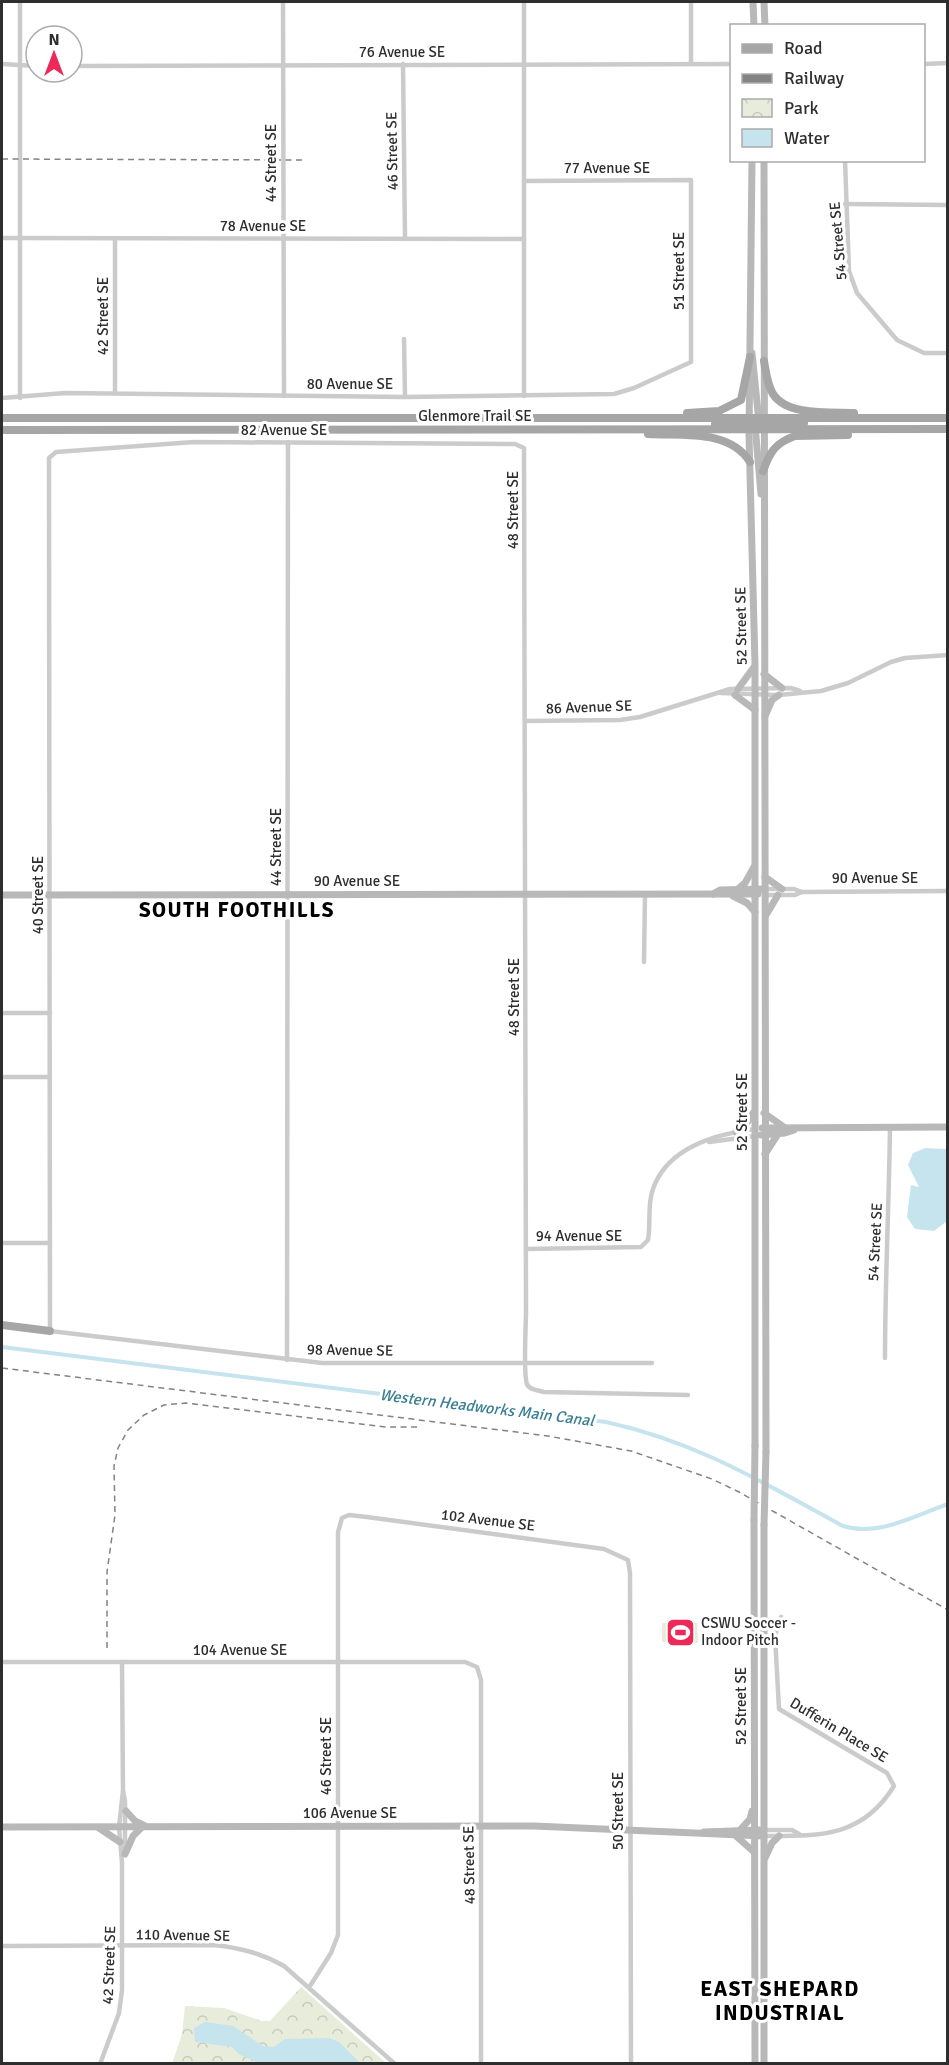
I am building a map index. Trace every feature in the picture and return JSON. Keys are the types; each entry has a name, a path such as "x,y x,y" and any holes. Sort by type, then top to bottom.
{"main road":[{"path":"753,2 753,24"},
{"path":"765,2 765,24"},
{"name":"52 Street SE","path":"752,162 750,357 763,471 765,2063"},
{"name":"52 Street SE","path":"754,2063 756,862 755,665 750,462 764,361 764,162"},
{"path":"750,345 755,363 758,484 763,503"},
{"path":"616,418 719,411 735,405 744,391 750,357"},
{"path":"764,361 772,393 782,403 793,408 885,418"},
{"name":"Glenmore Trail SE","path":"2,418 616,418 948,429"},
{"name":"Glenmore Trail SE","path":"2,430 595,430 756,424 834,418 948,418"},
{"path":"763,471 773,448 795,436 902,433 913,429"},
{"path":"595,430 716,438 733,443 750,462"},
{"path":"755,665 737,692 755,710"},
{"path":"764,674 780,692 771,703 764,719"},
{"path":"738,889 746,884 756,862"},
{"path":"765,877 780,892 765,918"},
{"name":"90 Avenue SE","path":"713,894 720,890 738,889 755,892"},
{"name":"90 Avenue SE","path":"2,895 730,895 765,892"},
{"path":"730,895 744,900 755,912"},
{"path":"736,1132 746,1124 755,1109"},
{"path":"764,1113 784,1127"},
{"name":"94 Avenue SE","path":"764,1132 784,1127 794,1130"},
{"name":"94 Avenue SE","path":"755,1132 778,1134 794,1130 948,1127"},
{"path":"764,1156 778,1134"},
{"path":"2,1325 50,1331"},
{"path":"754,1806 750,1819 737,1833 754,1852"},
{"path":"126,1811 135,1821 145,1827 133,1836 126,1854"},
{"name":"106 Avenue SE","path":"2,1827 480,1826 699,1834 764,1833"},
{"path":"96,1827 120,1842"},
{"path":"764,1860 772,1843 779,1836"}],"street":[{"path":"20,2 20,398"},
{"name":"44 Street SE","path":"283,2 284,396"},
{"path":"524,2 524,396"},
{"path":"691,2 691,64"},
{"path":"925,64 948,63"},
{"path":"2,64 24,66"},
{"name":"46 Street SE","path":"403,64 405,238"},
{"name":"76 Avenue SE","path":"84,66 730,64"},
{"name":"54 Street SE","path":"845,162 849,271 857,293 897,340 924,353 948,353"},
{"name":"77 Avenue SE","path":"524,181 691,180"},
{"name":"51 Street SE","path":"691,180 691,362"},
{"path":"845,204 948,205"},
{"name":"78 Avenue SE","path":"2,238 524,239"},
{"name":"42 Street SE","path":"115,393 116,238"},
{"path":"404,339 405,397"},
{"name":"80 Avenue SE","path":"2,398 65,393 405,397 614,394 634,388 691,362"},
{"name":"82 Avenue SE","path":"49,459 56,452 64,450 162,443 454,441 522,446"},
{"name":"44 Street SE","path":"287,1360 288,442"},
{"name":"48 Street SE","path":"522,446 525,452 526,1383 530,1388 544,1392 688,1395"},
{"name":"40 Street SE","path":"49,459 50,1331"},
{"name":"86 Avenue SE","path":"526,721 620,720 640,717 693,699 721,693 835,688 891,662 909,657 948,655"},
{"name":"90 Avenue SE","path":"765,892 948,891"},
{"path":"644,962 645,894"},
{"path":"2,1013 50,1013"},
{"path":"2,1077 50,1077"},
{"name":"54 Street SE","path":"885,1358 885,1239 890,1197 890,1127"},
{"name":"94 Avenue SE","path":"526,1249 641,1247 648,1240 650,1200 661,1172 686,1149 736,1132 755,1132"},
{"name":"94 Avenue SE","path":"704,1142 755,1132"},
{"path":"2,1243 50,1243"},
{"name":"98 Avenue SE","path":"50,1331 322,1363 652,1363"},
{"name":"102 Avenue SE","path":"342,1518 349,1515 567,1542 621,1554 628,1560"},
{"name":"46 Street SE","path":"310,1986 332,1953 338,1935 338,1532 342,1518"},
{"name":"50 Street SE","path":"628,1560 630,1573 631,2064"},
{"name":"Dufferin Place SE","path":"764,1833 779,1836 830,1833 849,1829 862,1822 884,1802 894,1786 887,1773 779,1709 775,1635 781,1617"},
{"name":"104 Avenue SE","path":"2,1662 465,1662 477,1667"},
{"name":"42 Street SE","path":"100,2064 113,2034 121,2005 122,1863 120,1842 126,1811 123,1791 122,1662"},
{"name":"48 Street SE","path":"477,1667 481,1680 481,2064"},
{"name":"42 Street SE","path":"122,1863 126,1854 120,1802 123,1791"},
{"name":"Dufferin Place SE","path":"764,1833 792,1830 799,1834"},
{"name":"110 Avenue SE","path":"2,1946 214,1945 241,1948 266,1956 284,1966 310,1986 395,2064"}],"green space":[{"name":"CSWU Soccer - Indoor Pitch","path":"662,1623 697,1623 698,1643 662,1642"},
{"path":"301,1987 386,2063 172,2064 182,2034 185,2006 224,2008 262,2021 270,2021"}],"water":[{"path":"925,1148 947,1149 947,1221 934,1231 915,1229 907,1217 911,1185 919,1187 908,1165 913,1153"},
{"path":"205,2022 233,2026 263,2046 274,2047 285,2039 329,2038 339,2042 360,2063 259,2063 239,2054 232,2047 195,2042 194,2028"}],"waterway":[{"name":"Western Headworks Main Canal","path":"2,1347 606,1422 639,1430 700,1452 843,1526 856,1529 896,1524 948,1504"}],"railway":[{"path":"2,159 302,160"},
{"path":"2,1368 548,1436 631,1451 712,1479 739,1492 948,1610"},
{"path":"107,1648 107,1572 115,1515 114,1466 118,1448 128,1430 144,1415 164,1405 186,1403 386,1427 418,1427"}],"place":[{"name":"CSWU Soccer - Indoor Pitch","path":"680,1632"}],"district":[{"name":"SOUTH FOOTHILLS","path":"237,910"},
{"name":"EAST SHEPARD INDUSTRIAL","path":"780,2001"}]}
